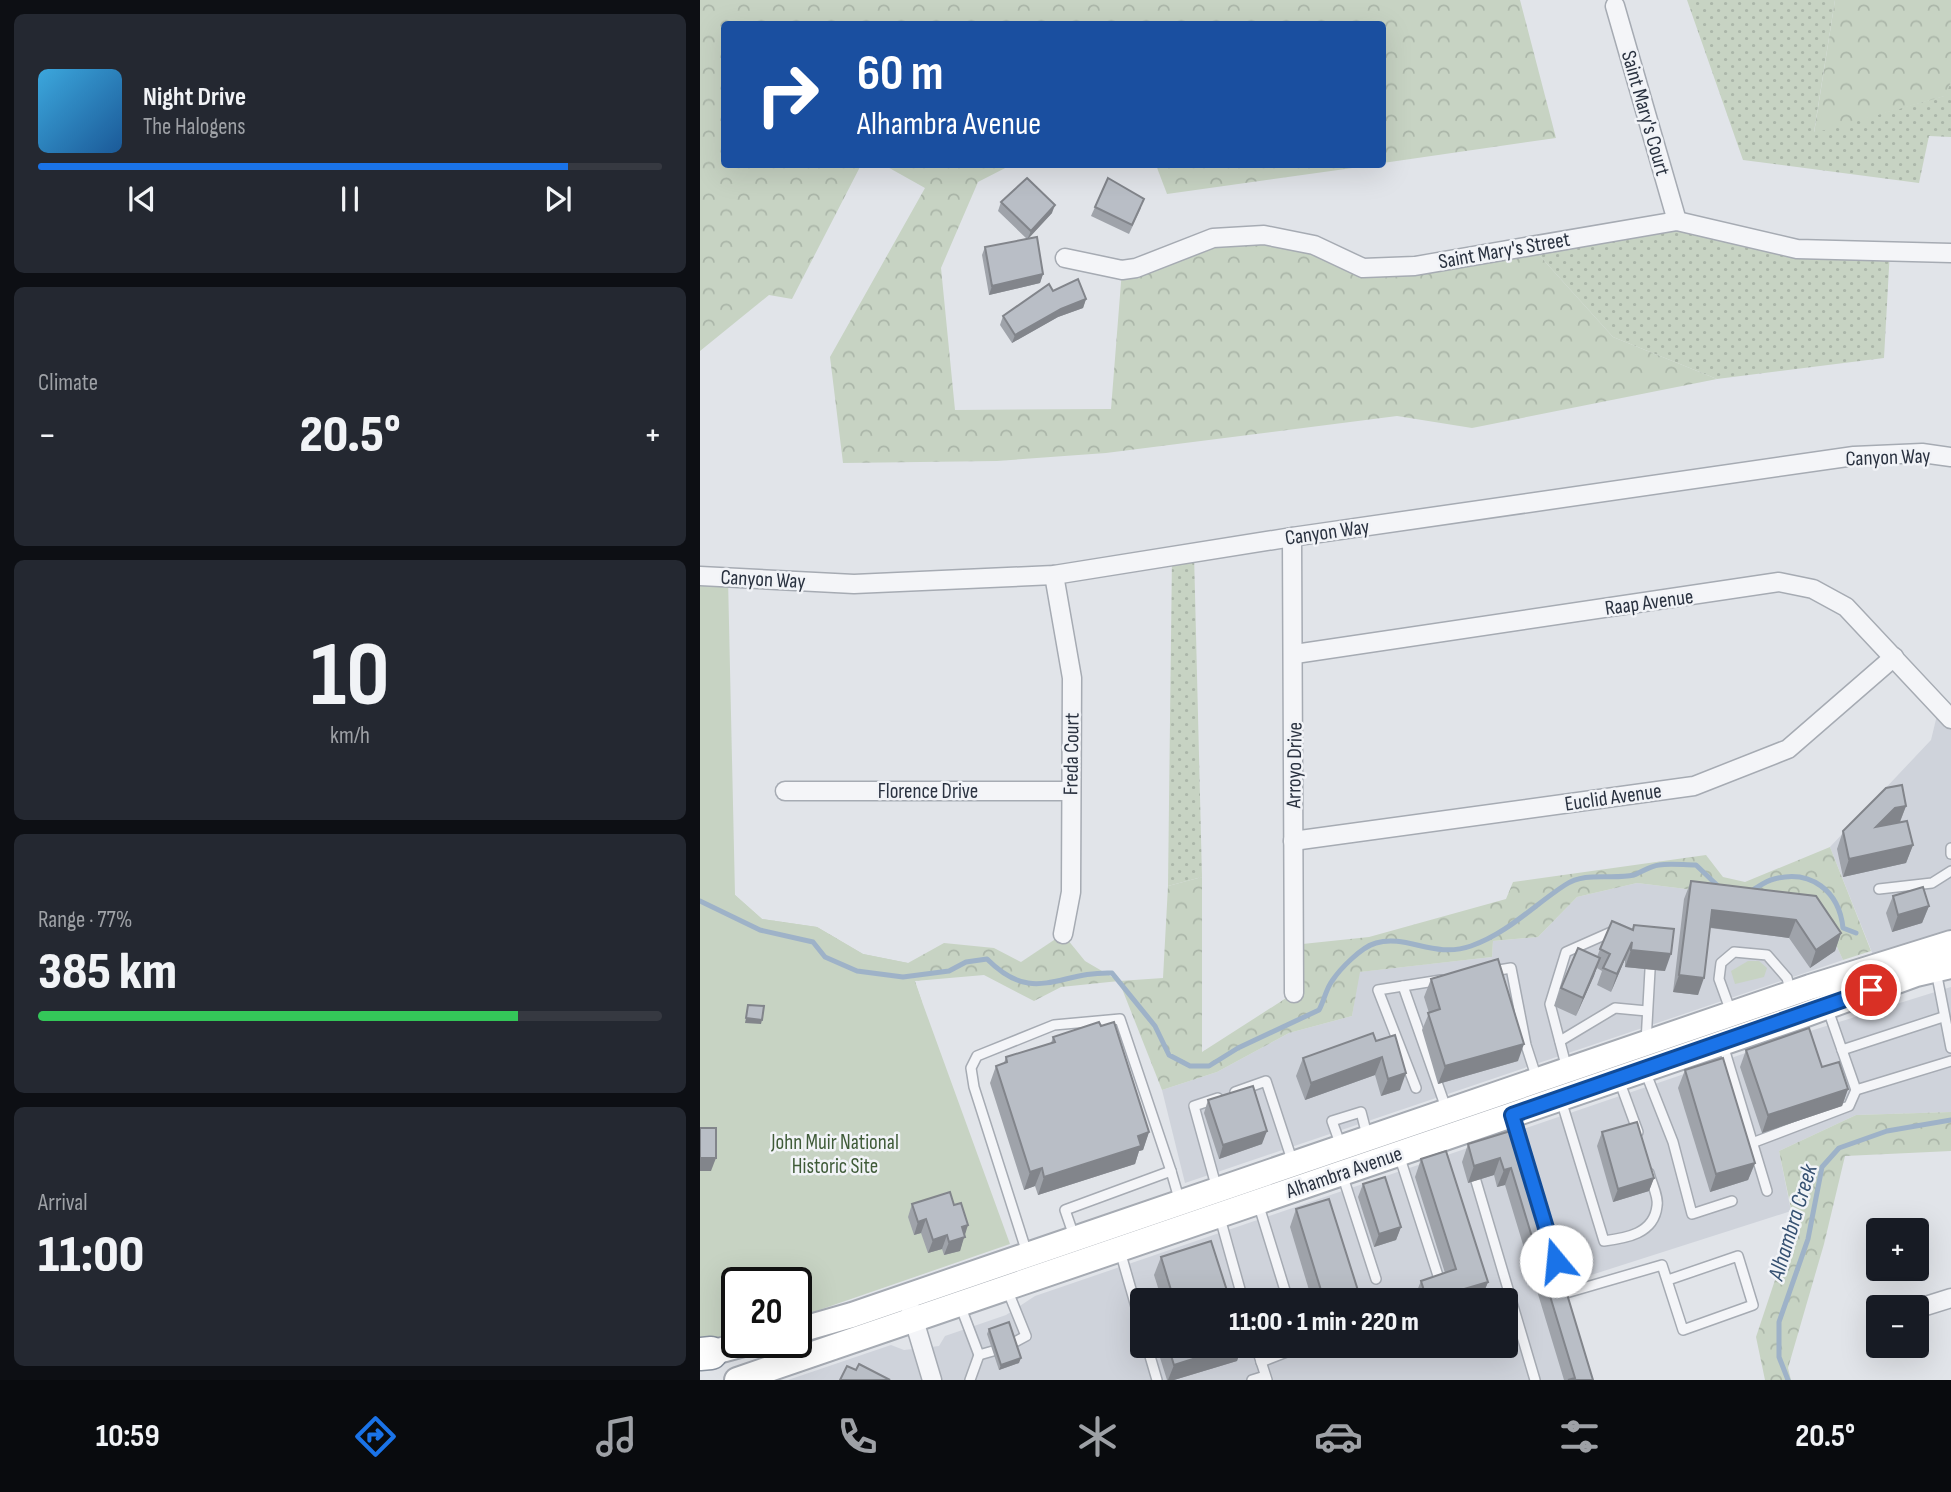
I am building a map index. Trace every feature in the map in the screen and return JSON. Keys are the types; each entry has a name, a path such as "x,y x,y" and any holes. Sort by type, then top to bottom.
{"main road":[{"name":"Alhambra Avenue","path":"812,1328 911,1308 959,1304 1119,1249 1294,1164 1341,1148 1398,1154 1538,1081 1951,943"},
{"name":"Alhambra Avenue","path":"737,1380 911,1308 1028,1255 1180,1203 1258,1202 1342,1173 1371,1151 1456,1125 1513,1120 1561,1098 1826,1005 1943,968"},
{"path":"704,1354 721,1350"}],"street":[{"name":"Saint Mary's Court","path":"1615,6 1677,221"},
{"name":"Saint Mary's Street","path":"1065,258 1122,270 1136,268 1213,238 1264,235 1314,245 1363,268 1415,267 1677,221 1797,249 1951,253"},
{"name":"Canyon Way","path":"700,576 854,584 1054,575 1292,537 1854,456 1922,453 1951,457"},
{"name":"Arroyo Drive","path":"1292,537 1295,654 1294,993"},
{"name":"Freda Court","path":"1054,575 1072,678 1071,892 1063,934"},
{"name":"Raap Avenue","path":"1295,654 1779,583 1813,589 1846,607 1951,719"},
{"name":"Euclid Avenue","path":"1293,841 1694,786 1788,749 1894,657"},
{"name":"Florence Drive","path":"785,792 1070,791"},
{"path":"1929,1305 1951,1298"},
{"path":"911,1308 932,1380"}],"lane":[{"path":"1951,848 1951,854"},
{"path":"1879,889 1932,883 1951,871"},
{"path":"1567,1071 1550,1004 1566,952 1615,928 1628,930"},
{"path":"1733,1014 1719,979 1721,963 1734,953 1767,955 1787,978 1791,995"},
{"path":"1480,973 1511,968 1526,1045 1538,1081"},
{"path":"1943,968 1943,1017 1951,1048"},
{"path":"1646,1044 1650,970"},
{"path":"1416,1088 1378,990 1455,978"},
{"path":"1403,986 1456,1125"},
{"path":"1752,1143 1849,1106 1856,1090 1826,1005"},
{"path":"1559,1041 1615,1008 1647,1011"},
{"path":"1842,1050 1943,1017"},
{"path":"1028,1255 974,1087 971,1068 977,1056 1054,1025 1120,1019 1180,1203"},
{"path":"1722,1043 1767,1191"},
{"path":"1856,1090 1951,1061"},
{"path":"1644,1070 1656,1106 1673,1142 1692,1214 1732,1201"},
{"path":"1618,1079 1641,1145"},
{"path":"1240,1288 1194,1106 1266,1081 1294,1164"},
{"path":"1561,1098 1604,1241 1630,1238 1649,1226 1658,1206 1645,1157"},
{"path":"1341,1148 1342,1173 1376,1279"},
{"path":"1398,1154 1441,1285"},
{"path":"1075,1239 1065,1210 1171,1171"},
{"path":"1476,1181 1535,1380"},
{"path":"1258,1202 1284,1288"},
{"path":"1119,1249 1130,1288"},
{"path":"1569,1306 1564,1289 1662,1265 1684,1330 1754,1306 1738,1256 1668,1280"},
{"path":"1006,1287 1026,1336 1013,1343"},
{"path":"959,1304 979,1355 970,1380"},
{"path":"979,1355 993,1351"},
{"path":"1151,1358 1157,1380"},
{"path":"1252,1380 1266,1378 1260,1358"},
{"path":"1261,1362 1272,1358"}],"shaded area":[{"path":"1939,707 1951,719 1951,944 1877,965 1830,847 1931,740"},
{"path":"1637,883 1818,905 1843,960 1185,1183 1162,1090 1217,1072 1289,1033 1352,1016 1359,972 1492,957 1493,941 1538,937 1577,897"},
{"path":"1951,987 1951,1112 1856,1115 1779,1151 1791,1211 1563,1284 1592,1380 788,1380 891,1345 904,1350 939,1346 945,1336 1006,1315 1035,1296 1807,1032"}],"green space":[{"path":"700,0 1520,0 1556,138 1386,163 1386,21 721,21 721,168 859,168 792,299 769,295 700,351"},
{"path":"1687,0 1835,0 1814,132 1944,96 1951,82 1951,137 1929,136 1919,183 1743,160"},
{"path":"1835,0 1951,0 1951,82 1945,96 1814,133"},
{"path":"889,168 1005,168 978,182 941,268 955,410 1111,409 1122,270 1213,238 1264,235 1363,268 1530,245 1613,337 1717,379 1472,428 1397,416 1106,453 997,461 843,463 830,357 925,188"},
{"path":"1157,168 1353,168 1167,194"},
{"path":"1677,221 1797,249 1890,250 1884,358 1717,379 1613,337 1530,245"},
{"path":"1194,553 1202,877 1168,886 1172,556"},
{"name":"John Muir National Historic Site","path":"700,576 728,578 735,895 762,919 817,927 863,954 908,963 1010,1244 812,1312 812,1267 721,1267 721,1339 700,1344"},
{"path":"1830,847 1871,951 1843,960 1818,905 1637,883 1577,897 1538,937 1493,941 1492,957 1360,972 1352,1016 1289,1033 1217,1072 1162,1090 1119,981 1163,978 1168,886 1202,877 1202,1052 1294,993 1293,945 1369,937 1506,899 1513,882 1706,855 1723,877 1745,882"},
{"path":"700,877 735,895 762,919 817,927 863,954 908,963 944,943 994,948 1021,962 1063,934 1085,961 1119,981 1061,987 1034,1001 984,975 915,981 922,1002 909,1007 843,984"},
{"path":"1748,961 1759,961 1767,968 1764,977 1735,984 1731,971"},
{"path":"1951,1112 1951,1151 1845,1156 1824,1244 1788,1368 1791,1380 1765,1380 1756,1337 1794,1223 1779,1151 1856,1115"}],"building":[{"path":"1027,178 1055,205 1031,231 1001,202"},
{"path":"1108,178 1144,199 1132,225 1095,207"},
{"path":"1037,237 1043,274 992,286 985,247"},
{"path":"1078,279 1086,299 1061,309 1015,335 1003,316 1049,284 1053,291"},
{"path":"1902,785 1906,806 1895,808 1876,827 1907,821 1913,845 1849,859 1843,831 1886,788"},
{"path":"1691,881 1816,896 1841,933 1816,950 1796,920 1712,910 1704,978 1679,975"},
{"path":"1923,887 1929,906 1898,915 1893,896"},
{"path":"1612,921 1633,930 1634,925 1674,929 1671,954 1631,950 1632,942 1617,974 1603,968 1610,954 1600,949"},
{"path":"1578,948 1600,958 1583,998 1561,988"},
{"path":"1498,959 1524,1044 1445,1066 1428,1013 1440,1009 1431,979"},
{"path":"748,1005 764,1006 762,1020 746,1018"},
{"path":"1099,1022 1101,1026 1114,1022 1149,1132 1138,1136 1141,1146 1044,1177 1042,1168 1030,1172 996,1066 1007,1062 1006,1057 1055,1042 1053,1037"},
{"path":"1809,1028 1822,1067 1839,1062 1848,1089 1768,1115 1746,1050"},
{"path":"1373,1033 1376,1041 1395,1035 1406,1073 1388,1079 1382,1057 1311,1083 1303,1058"},
{"path":"1723,1058 1755,1163 1716,1174 1685,1070"},
{"path":"1253,1086 1267,1131 1223,1145 1208,1100"},
{"path":"1637,1122 1654,1178 1618,1189 1602,1132"},
{"path":"700,1128 716,1128 716,1158 700,1158"},
{"path":"1517,1129 1593,1380 1568,1380 1575,1378 1511,1168 1504,1170 1500,1158 1474,1166 1468,1144"},
{"path":"1446,1151 1488,1282 1468,1288 1423,1288 1421,1281 1456,1269 1421,1159"},
{"path":"1385,1177 1401,1227 1379,1234 1363,1184"},
{"path":"950,1192 954,1205 961,1203 968,1225 962,1227 965,1237 949,1242 947,1235 933,1240 926,1219 918,1222 912,1204"},
{"path":"1329,1199 1357,1288 1320,1288 1296,1209"},
{"path":"1211,1241 1226,1288 1170,1288 1161,1257"},
{"path":"1009,1322 1021,1358 1001,1365 989,1329"},
{"path":"1172,1358 1196,1358 1174,1365"},
{"path":"859,1364 890,1380 840,1380 847,1366 856,1370"}],"waterway":[{"path":"700,901 760,930 813,942 825,957 857,971 903,977 949,971 966,962 987,959 1004,973 1019,981 1033,984 1112,973 1155,1026 1169,1055 1190,1066 1209,1066 1238,1048 1319,1010 1330,984 1340,971 1370,945 1387,941 1445,950 1471,946 1497,934 1573,881 1590,877 1634,875 1659,865 1696,865 1719,887"},
{"path":"1749,892 1774,879 1800,877 1811,880 1821,886 1836,903 1843,928 1856,933"},
{"name":"Alhambra Creek","path":"1788,1380 1779,1357 1779,1322 1808,1239 1822,1167 1839,1148 1887,1131 1951,1120"}],"route":[{"path":"1556,1261 1512,1115 1871,990"}]}
